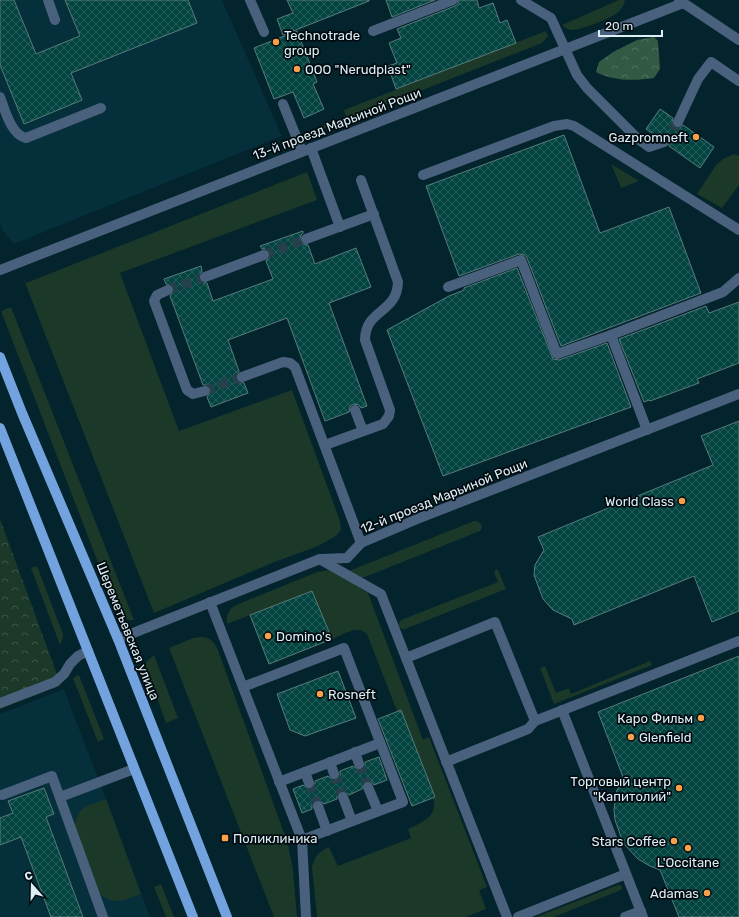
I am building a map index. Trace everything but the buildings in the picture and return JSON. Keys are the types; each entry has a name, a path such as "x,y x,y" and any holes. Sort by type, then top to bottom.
{"main road":[{"name":"Шереметьевская улица","path":"0,357 22,413 118,639 227,917"},
{"path":"0,428 193,917"}],"street":[{"path":"48,0 55,20"},
{"path":"250,0 264,32"},
{"path":"373,31 454,0"},
{"path":"521,0 551,18 577,75 587,88 638,140 649,147 664,142"},
{"path":"681,1 739,40"},
{"name":"13-й проезд Марьиной Рощи","path":"0,270 566,48 681,1"},
{"path":"678,122 698,79 710,62 739,81"},
{"path":"0,97 16,133 21,137 26,138 100,108"},
{"path":"284,104 340,227"},
{"path":"424,174 554,126 568,124 574,126 739,230"},
{"path":"325,445 383,424 389,416 390,410 365,340 365,336 371,319 392,302 396,296 398,282 361,180"},
{"path":"306,240 374,214"},
{"path":"205,277 264,255"},
{"path":"448,287 521,260 557,354 723,292 739,278"},
{"path":"168,290 157,295 154,301 169,343 187,390 193,394 205,391"},
{"path":"611,335 646,430"},
{"path":"242,377 283,362 293,365 297,371 361,543"},
{"name":"12-й проезд Марьиной Рощи","path":"118,639 320,559 347,558 361,543 435,512 739,394"},
{"path":"355,410 362,431"},
{"path":"320,559 381,594 507,917"},
{"path":"210,602 302,840 306,917"},
{"path":"406,658 495,622 535,721"},
{"path":"446,762 528,729 535,721 739,641"},
{"path":"243,687 344,648 403,802 302,840"},
{"path":"0,703 55,682 64,674 70,664 78,656 88,652"},
{"path":"562,710 642,914 625,917"},
{"path":"279,782 380,743"},
{"path":"355,752 360,764"},
{"path":"330,762 334,774"},
{"path":"60,797 134,769"},
{"path":"305,772 309,783"},
{"path":"2,795 52,776 103,917"},
{"path":"368,787 378,811"},
{"path":"343,797 352,821"},
{"path":"318,806 327,831"},
{"path":"518,917 626,874"}],"shaded area":[{"path":"0,0 222,0 282,136 14,244 3,231 0,224"},
{"path":"64,689 150,917 0,917 0,714"}],"green space":[{"path":"619,0 625,0 621,9 603,21 573,30 567,29 562,25"},
{"path":"546,31 548,36 542,43 311,134 308,132 346,117 344,110"},
{"path":"654,37 658,41 660,69 654,78 624,80 602,75 596,72 599,62 613,52 637,40"},
{"path":"734,154 739,156 739,185 722,208 697,194 716,165 723,159"},
{"path":"611,164 639,181 621,188"},
{"path":"307,172 317,200 120,273 179,431 292,390 340,521 341,530 336,536 318,546 272,563 154,613 22,275 26,283"},
{"path":"11,307 134,620 123,618 116,609 1,311"},
{"path":"0,519 61,685 0,709"},
{"path":"474,521 480,524 482,528 480,531 365,577 360,578 349,571"},
{"path":"37,566 63,634 60,645 31,568"},
{"path":"496,569 498,570 506,589 405,629 399,627 401,620 498,582 494,572"},
{"path":"329,570 335,571 368,593 423,740 429,737 487,887 479,890 486,909 466,917 317,917 312,868 314,861 322,850 329,847 338,866 411,838 408,829 428,818 433,810 433,798 435,797 401,710 397,711 367,634 363,631 355,630 332,639 312,591 227,624 228,613 236,605 317,572"},
{"path":"193,638 208,638 212,641 218,650 288,844 293,870 297,917 274,917 169,648"},
{"path":"154,655 178,718 166,723 146,668 146,662"},
{"path":"650,661 652,665 554,704 540,668 545,666 556,693 569,688 571,694"},
{"path":"79,675 104,739 98,742 73,678"},
{"path":"106,799 141,894 119,901 114,901 104,897 98,892 75,827 78,815 84,808"},
{"path":"161,884 174,917 166,917 154,887"},
{"path":"618,885 622,887 621,890 554,917 536,917"}],"tunnel":[{"path":"664,142 678,122"},
{"path":"264,255 306,239"},
{"path":"168,290 205,277"},
{"path":"205,391 242,377"},
{"path":"359,764 368,787"},
{"path":"334,774 343,797"},
{"path":"309,783 318,806"}],"place":[{"name":"Technotrade group","path":"276,42"},
{"name":"OOO \"Nerudplast\"","path":"297,69"},
{"name":"Gazpromneft","path":"696,137"},
{"name":"World Class","path":"682,501"},
{"name":"Domino's","path":"268,636"},
{"name":"Rosneft","path":"320,694"},
{"name":"Каро Фильм","path":"701,718"},
{"name":"Glenfield","path":"631,737"},
{"name":"Торговый центр \"Капитолий\"","path":"679,788"},
{"name":"Поликлиника","path":"225,838"},
{"name":"Stars Coffee","path":"674,841"},
{"name":"L'Occitane","path":"688,848"},
{"name":"Adamas","path":"707,893"}]}
